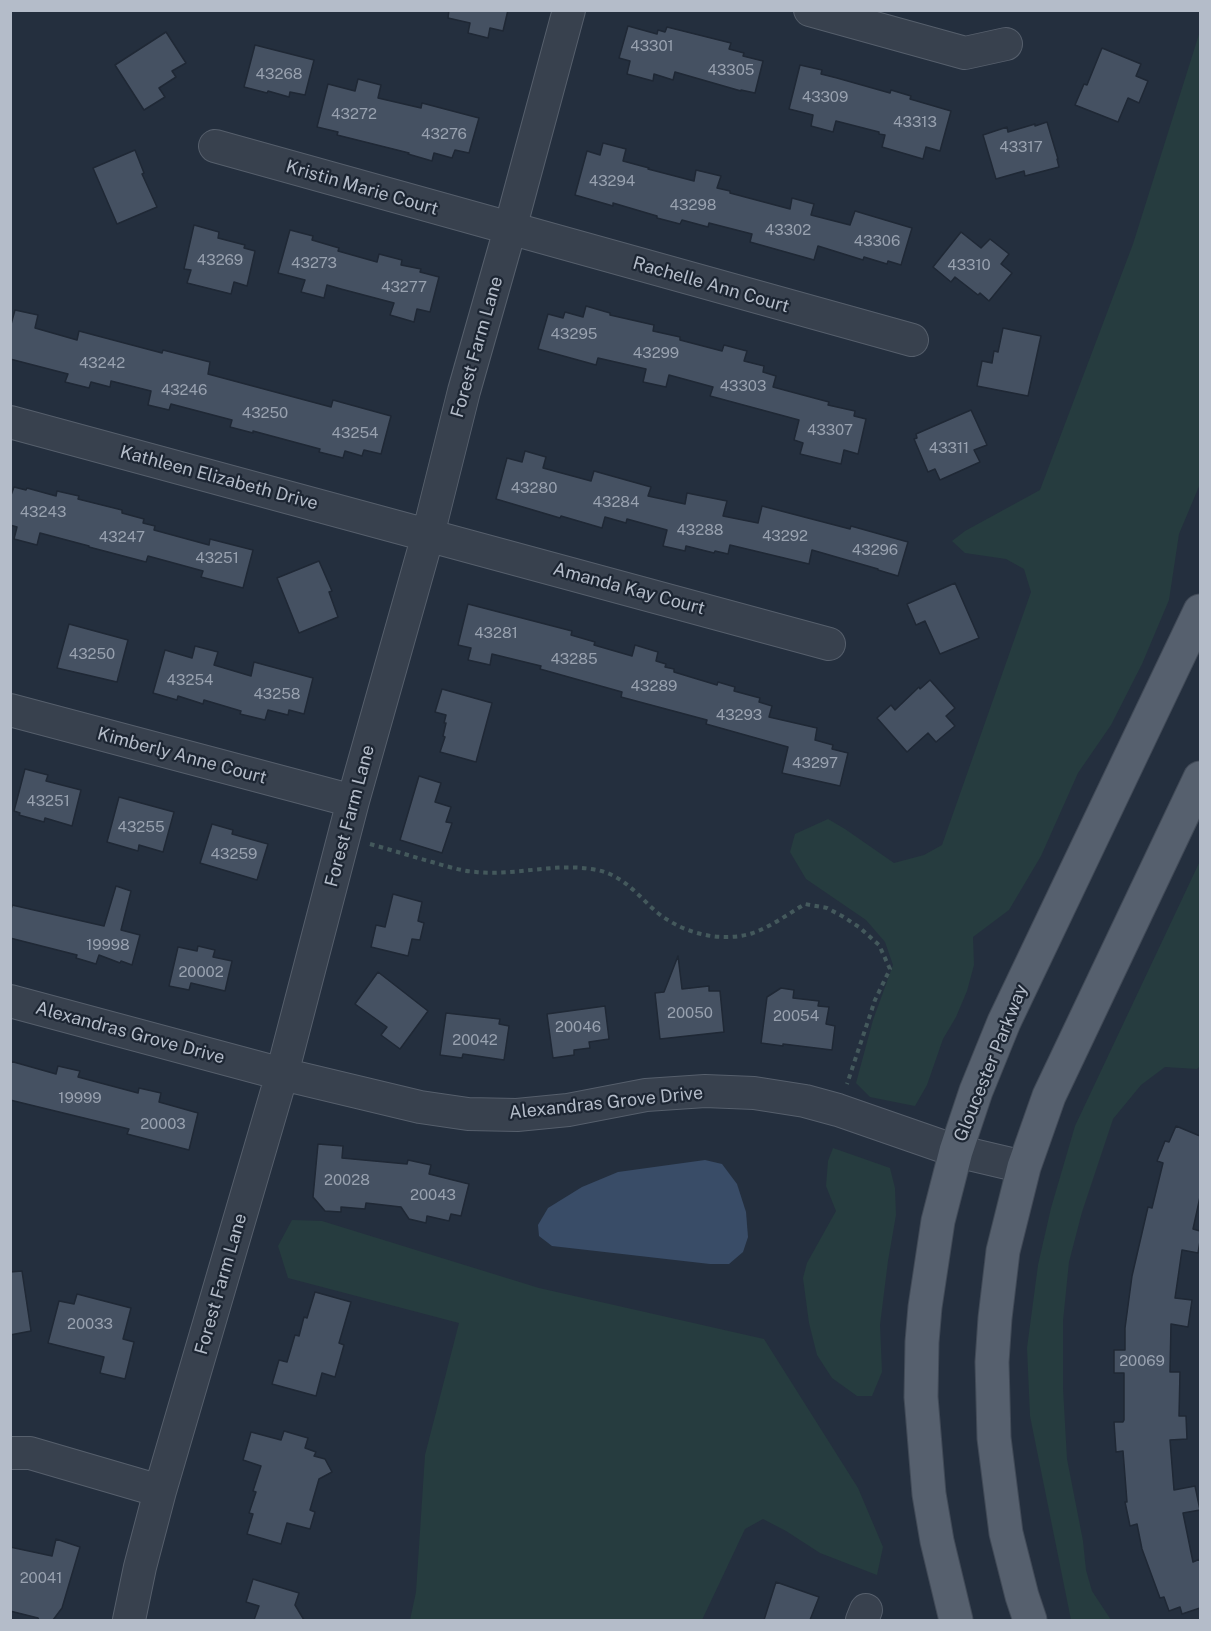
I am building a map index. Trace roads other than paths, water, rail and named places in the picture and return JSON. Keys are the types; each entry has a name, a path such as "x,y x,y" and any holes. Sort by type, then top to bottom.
{"main road":[{"name":"Gloucester Parkway","path":"956,1620 937,1541 929,1494 921,1397 925,1307 938,1221 956,1151 976,1090 1004,1022 1200,611"},
{"path":"1030,1620 1006,1533 994,1437 992,1362 1003,1251 1024,1167 1049,1096 1200,778"}],"street":[{"name":"Forest Farm Lane","path":"129,1620 160,1491 282,1074 353,801 428,535 464,391 569,10"},
{"path":"810,10 965,53 1006,44"},
{"name":"Kristin Marie Court","path":"214,146 510,229"},
{"name":"Rachelle Ann Court","path":"510,229 912,340"},
{"name":"Kathleen Elizabeth Drive","path":"10,422 428,535"},
{"name":"Amanda Kay Court","path":"428,535 829,644"},
{"name":"Kimberly Anne Court","path":"10,710 353,801"},
{"name":"Alexandras Grove Drive","path":"10,1000 282,1074 420,1107 468,1114 517,1115 558,1111 646,1095 705,1091 754,1093 805,1101 838,1110 956,1151 1024,1167"},
{"path":"10,1453 30,1453 160,1491"}],"water":[{"path":"705,1160 722,1164 737,1184 746,1212 748,1237 743,1252 729,1264 710,1264 552,1246 539,1236 538,1225 548,1208 582,1187 618,1172"}]}
